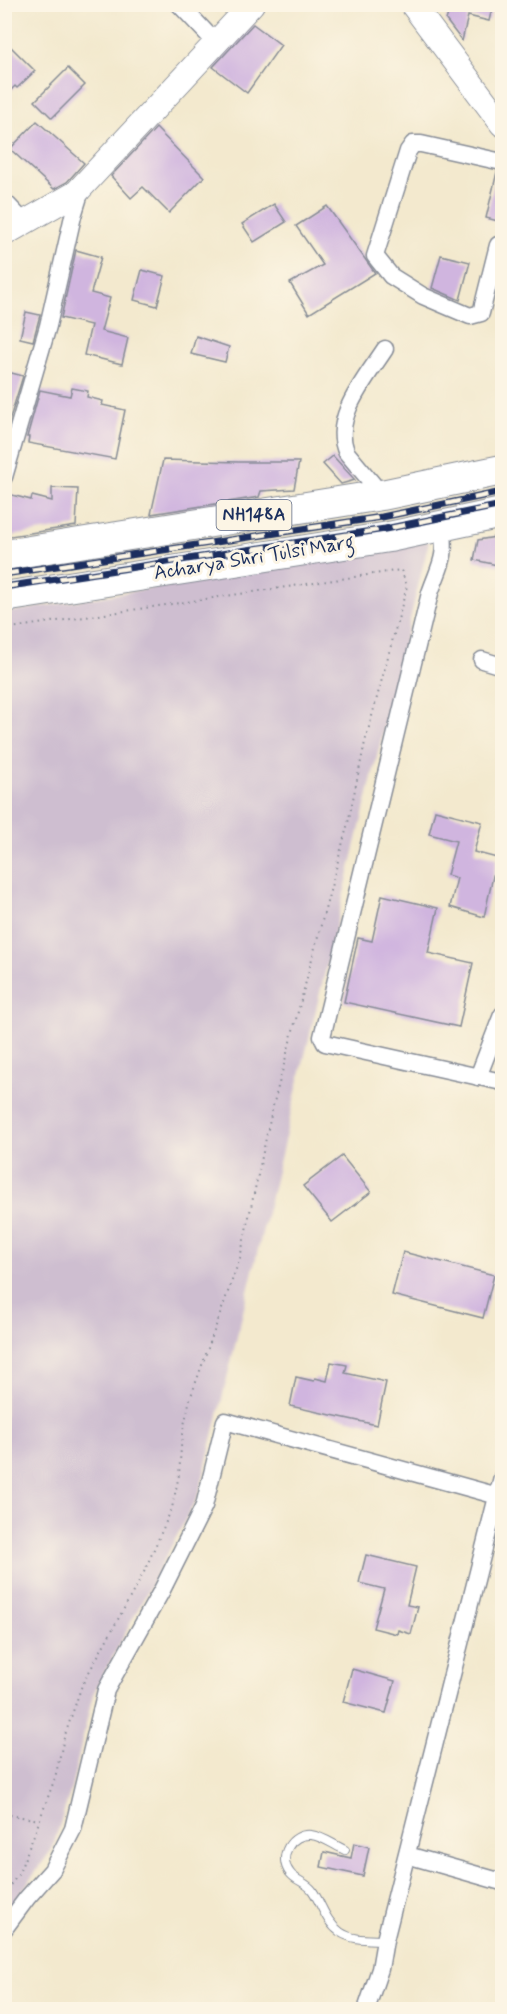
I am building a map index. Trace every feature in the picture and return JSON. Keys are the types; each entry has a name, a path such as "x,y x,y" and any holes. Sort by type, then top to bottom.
{"highway":[{"name":"NH148A","path":"4,555 381,495 502,470"},
{"name":"Acharya Shri Tulsi Marg","path":"4,597 389,537 502,513"}],"street":[{"path":"179,4 216,43"},
{"path":"4,201 15,229 71,196 82,187 252,4"},
{"path":"412,4 502,124"},
{"path":"498,245 481,313 470,316 423,296 391,276 375,256 408,151 413,144 502,162"},
{"path":"4,477 48,326 73,216 82,187"},
{"path":"381,495 346,453 343,447 342,428 344,418 358,391 385,349"},
{"path":"442,525 445,546 442,563 430,593 322,1037 325,1043 502,1082"},
{"path":"482,660 502,666"},
{"path":"478,1077 502,1015"},
{"path":"4,1929 52,1870 73,1829 105,1690 162,1590 204,1506 225,1421 498,1496"},
{"path":"366,2010 380,1969 385,1940 502,1477"},
{"path":"407,1855 502,1882"}],"lane":[{"path":"345,1850 318,1836 306,1835 294,1839 288,1846 285,1859 289,1872 310,1887 327,1918 341,1933 356,1938 385,1940"}],"path":[{"path":"4,629 401,570 407,586 365,742 348,823 273,1106 240,1258 190,1399 182,1434 179,1475 171,1508 144,1572 82,1685 67,1729 55,1778 18,1875 4,1893"},
{"path":"4,1814 39,1820"}],"shaded area":[{"path":"429,541 199,1494 93,1694 71,1789 52,1849 5,1915 5,613"}],"building":[{"path":"438,4 493,4 489,21 468,16 462,41 446,20 449,11 438,9"},
{"path":"253,24 281,45 247,93 213,67"},
{"path":"4,40 35,71 4,97"},
{"path":"68,68 85,85 52,118 35,101"},
{"path":"37,121 84,163 67,182 54,189 10,149"},
{"path":"156,128 204,177 169,213 143,187 131,198 111,176"},
{"path":"497,172 502,172 502,222 486,218"},
{"path":"274,204 286,222 254,242 242,224"},
{"path":"327,206 375,273 309,314 290,283 323,265 296,226"},
{"path":"76,250 101,257 91,293 110,298 101,331 128,338 122,364 84,355 91,325 61,318"},
{"path":"441,255 470,262 460,300 432,288"},
{"path":"142,270 165,276 157,306 134,300"},
{"path":"26,312 40,315 33,341 20,338"},
{"path":"196,336 229,347 225,362 191,354"},
{"path":"4,371 23,376 6,431 4,431"},
{"path":"72,388 88,391 87,397 103,401 102,405 125,410 115,459 28,443 29,437 27,437 40,390 70,396"},
{"path":"333,456 355,480 341,484 323,464"},
{"path":"163,460 299,462 294,489 261,491 259,497 151,514"},
{"path":"52,488 78,489 76,526 4,537 4,510 8,494 31,500 32,496 52,501"},
{"path":"502,536 502,566 474,560 478,540"},
{"path":"435,810 482,822 474,852 497,858 484,917 450,907 457,878 447,875 456,841 429,834"},
{"path":"382,895 438,908 428,953 473,963 459,1027 344,1002 358,938 372,941"},
{"path":"342,1156 371,1192 332,1222 303,1186"},
{"path":"403,1252 494,1275 483,1318 392,1295"},
{"path":"331,1362 347,1365 345,1373 386,1382 377,1425 290,1406 296,1377 327,1381"},
{"path":"366,1555 416,1567 407,1605 418,1607 411,1634 398,1630 397,1634 373,1628 384,1589 359,1583"},
{"path":"352,1669 395,1681 386,1713 343,1702"},
{"path":"354,1843 369,1847 363,1876 321,1867 324,1852 351,1858"}],"railway":[{"path":"4,574 382,517 502,492"},
{"path":"4,587 385,529 502,505"}]}
